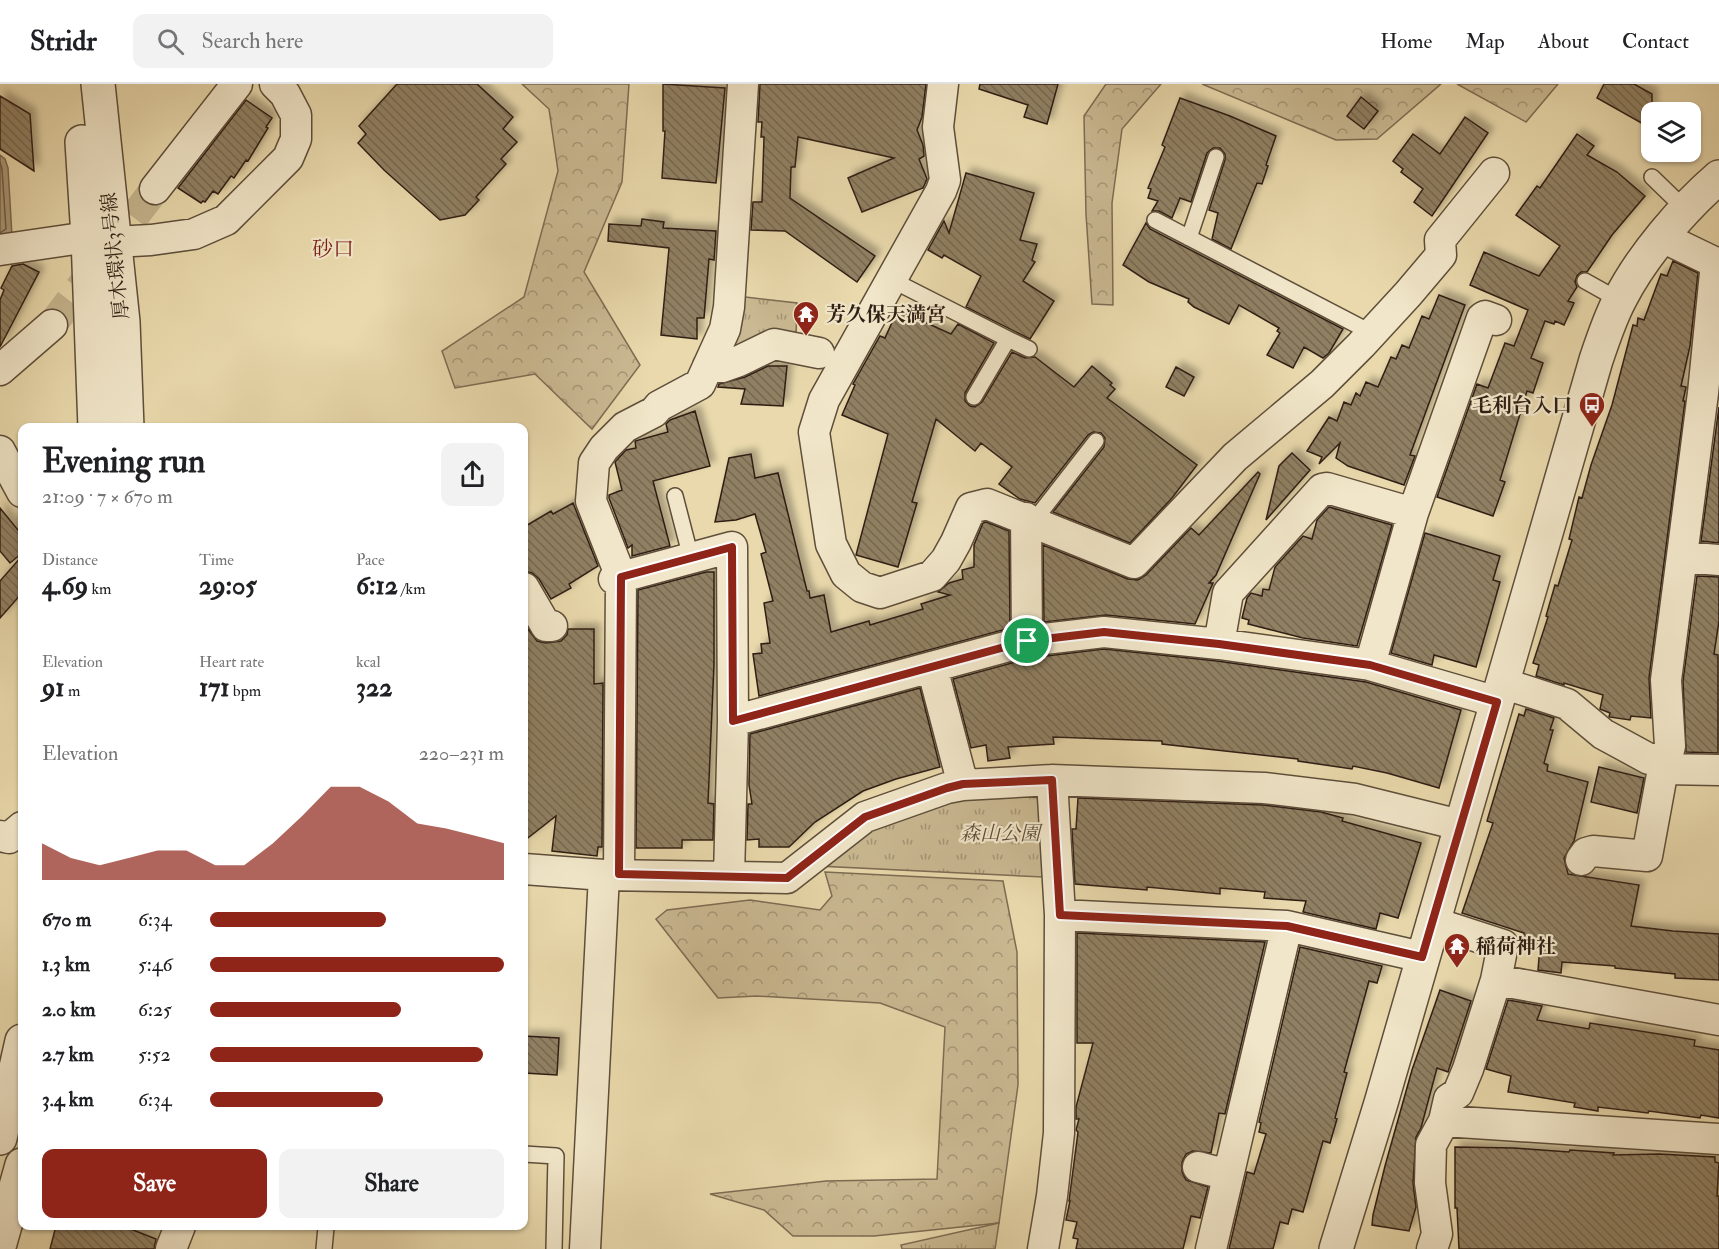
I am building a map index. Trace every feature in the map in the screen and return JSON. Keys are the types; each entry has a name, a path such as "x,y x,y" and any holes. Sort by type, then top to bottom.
{"street":[{"name":"厚木環状3号線","path":"78,84 101,239 123,322 127,423"},
{"name":"厚木環状3号線","path":"95,423 101,239 98,84"},
{"path":"154,189 237,84"},
{"path":"0,250 101,239 151,240 194,234 226,220 288,158 296,140 296,115 285,94 275,84"},
{"path":"585,1249 611,874 618,578 591,501 594,463 604,448 625,427 700,384 725,329 746,192 743,84"},
{"path":"943,84 938,127 945,180 941,191 824,400 814,432 831,544 846,574 862,587 880,592 932,576 946,560 971,508 987,504 1134,563 1235,457 1322,384 1372,333 1441,255 1440,240 1494,173"},
{"path":"1343,1248 1422,957 1596,360 1619,300 1635,274 1662,237 1703,191 1719,177"},
{"path":"1581,860 1586,853 1593,851 1647,856 1670,746 1666,680 1682,557 1711,393 1718,268 1716,262 1662,237"},
{"path":"1370,665 1413,513 1482,318 1485,316 1496,320"},
{"path":"0,370 52,325"},
{"path":"708,366 722,367 774,344 819,353"},
{"path":"0,451 18,484"},
{"path":"1219,644 1228,594 1322,489 1327,488 1413,513"},
{"path":"1027,641 1029,520"},
{"path":"618,578 732,547 733,721 729,878"},
{"path":"1682,557 1719,560"},
{"path":"528,595 546,626 552,626"},
{"path":"733,721 1027,641 1104,632 1219,644 1370,665 1500,693 1568,704 1603,734 1649,759 1665,764 1719,771"},
{"path":"932,667 963,784"},
{"path":"528,869 729,878 787,878 865,817 963,784 1052,780 1276,789 1355,799 1460,825"},
{"path":"1043,1249 1059,1133 1060,915 1052,780"},
{"path":"0,836 9,838 18,830"},
{"path":"1060,915 1287,926 1422,957"},
{"path":"1432,922 1503,945 1496,980 1468,1069 1458,1093 1449,1099 1444,1121 1431,1145 1430,1183 1437,1234 1432,1249"},
{"path":"1211,1249 1287,926"},
{"path":"1496,980 1719,1020"},
{"path":"0,1138 18,1059"},
{"path":"1444,1121 1719,1139"},
{"path":"1198,1167 1228,1175"},
{"path":"0,1243 18,1179"},
{"path":"171,1249 178,1230"}],"lane":[{"path":"1189,238 1216,157"},
{"path":"1652,177 1686,210"},
{"path":"1155,220 1372,333"},
{"path":"892,280 1029,349"},
{"path":"1585,281 1619,300"},
{"path":"974,397 1008,339"},
{"path":"1029,520 1096,441"},
{"path":"675,496 691,558"},
{"path":"528,1154 556,1156 554,1249"},
{"path":"324,1249 326,1230"}],"green space":[{"path":"522,84 629,84 622,182 584,272 640,365 592,429 535,374 455,388 442,351 524,297 558,171 549,109"},
{"path":"1106,84 1161,84 1122,129 1112,203 1113,305 1092,304 1086,214 1084,116"},
{"path":"1202,84 1441,84 1377,139 1336,140"},
{"path":"1457,84 1558,84 1526,122"},
{"path":"737,296 797,303 796,336 730,349"},
{"name":"森山公園","path":"1031,791 1040,798 1043,877 818,866 849,838 944,801"},
{"path":"825,872 1003,881 1017,952 1018,1085 999,1223 874,1236 793,1236 764,1210 710,1194 826,1181 937,1179 945,1027 880,1003 757,996 718,998 656,919 667,910 750,900 820,910 832,896"},
{"path":"999,1223 995,1249 902,1249 901,1245"}],"water":[{"path":"0,155 5,159 8,168 12,236 0,239"}],"building":[{"path":"397,84 477,84 513,117 503,129 517,142 501,159 506,164 476,197 479,200 465,215 440,220 384,170 358,143 366,134 359,126"},
{"path":"663,84 725,88 716,183 662,178 665,131 663,131"},
{"path":"760,84 926,84 922,117 917,130 923,145 924,156 919,159 927,179 923,188 862,212 848,178 894,158 798,137 795,167 791,167 790,198 875,256 857,282 785,231 751,230 753,202 762,202 764,137 761,137 762,122 758,122"},
{"path":"980,84 1058,84 1047,124 1024,117 1028,105 979,89"},
{"path":"1604,84 1634,84 1652,94 1652,102 1641,102 1641,123 1597,98"},
{"path":"0,96 30,114 34,171 0,149"},
{"path":"1361,97 1378,111 1364,129 1347,116"},
{"path":"1180,98 1276,136 1262,184 1257,183 1231,249 1212,239 1218,213 1209,210 1225,160 1225,154 1220,148 1213,148 1207,153 1191,202 1180,198 1172,218 1159,211 1152,211 1158,201 1148,198 1151,189 1148,188 1165,147 1162,145"},
{"path":"246,100 272,118 266,127 268,128 248,161 246,160 234,178 231,176 218,194 213,191 205,202 201,203 178,188"},
{"path":"1465,117 1488,133 1432,216 1414,202 1423,189 1401,172 1403,169 1393,161 1413,134 1440,154"},
{"path":"1577,134 1594,146 1587,155 1617,172 1645,196 1612,235 1587,272 1581,272 1577,276 1575,282 1577,287 1568,301 1574,303 1564,325 1555,321 1554,324 1545,321 1531,358 1543,363 1533,393 1527,391 1500,480 1505,482 1493,516 1437,497 1477,384 1488,388 1505,343 1514,346 1528,310 1470,285 1484,252 1539,276 1560,246 1516,215 1537,186 1540,188"},
{"path":"966,173 1034,193 1020,240 1037,244 1032,260 1035,262 1023,281 1054,301 1030,339 966,307 981,276 944,255 942,258 928,250 944,221 949,233"},
{"path":"642,219 664,222 663,228 716,231 714,260 709,259 704,318 697,318 697,339 661,335 669,248 608,241 609,224 641,226"},
{"path":"1146,223 1150,229 1343,329 1329,353 1323,358 1304,347 1293,368 1267,355 1280,333 1277,331 1279,328 1239,305 1229,324 1194,307 1188,302 1189,299 1149,282 1123,265"},
{"path":"1673,261 1698,273 1690,346 1681,386 1686,387 1683,401 1685,401 1649,678 1651,718 1631,716 1630,720 1609,717 1610,713 1600,709 1603,695 1536,676 1539,665 1533,663 1548,617 1546,616 1555,585 1558,586 1572,540 1569,539 1579,497 1582,498 1612,405 1633,325 1637,326 1638,318 1644,320 1661,274 1667,276"},
{"path":"23,264 39,272 0,347 0,300 4,290 1,288 12,266"},
{"path":"1439,295 1465,305 1410,455 1415,456 1404,485 1348,466 1336,458 1340,443 1319,464 1322,457 1307,451 1329,417 1337,421 1344,402 1351,405 1356,393 1360,396 1366,382 1378,387 1391,357 1396,359 1402,345 1409,348 1422,316 1429,319"},
{"path":"900,311 951,334 958,324 994,343 965,393 965,401 970,406 975,407 982,402 1012,352 1025,358 1035,357 1074,387 1092,366 1112,383 1110,385 1115,389 1107,398 1197,465 1172,498 1130,543 1053,512 1104,447 1105,438 1101,433 1093,432 1088,435 1035,503 1020,499 999,484 1012,467 981,443 975,451 936,419 912,502 917,503 898,567 856,555 888,434 842,415 855,385 853,384 880,336 885,338 894,318 896,319"},
{"path":"768,366 787,366 783,406 741,404 745,389 718,387 719,384 745,377"},
{"path":"1176,367 1194,377 1184,396 1166,387"},
{"path":"1719,407 1719,543 1701,541"},
{"path":"695,411 710,466 653,481 670,546 632,556 632,545 628,548 609,498 609,495 622,490 615,462 626,450 636,448 635,441 668,432 666,424 670,420"},
{"path":"1292,453 1310,470 1266,520 1279,466"},
{"path":"751,454 755,478 778,473 807,591 809,591 810,598 824,595 831,632 869,621 870,625 923,609 921,604 950,595 938,592 949,583 963,579 962,570 974,567 974,545 983,523 986,522 1009,531 1010,628 759,696 753,654 762,653 761,644 770,643 764,603 773,601 761,554 766,552 755,514 736,520 715,522 729,458"},
{"path":"1258,472 1260,474 1216,575 1209,583 1213,583 1195,624 1106,615 1044,622 1043,545 1128,579 1138,580 1146,575 1191,528 1199,535"},
{"path":"573,503 598,566 569,584 571,588 551,599 539,579 528,572 528,525 551,511 553,514"},
{"path":"1329,507 1392,525 1357,646 1303,638 1248,624 1249,620 1242,618 1247,598 1251,593 1262,596 1263,589 1269,590 1275,567 1303,536 1312,539 1317,520"},
{"path":"0,508 18,530 18,556 10,563 0,551"},
{"path":"1425,533 1500,556 1493,580 1500,582 1476,667 1434,655 1432,665 1391,653"},
{"path":"18,561 18,598 0,618 0,581"},
{"path":"706,572 714,572 714,664 708,803 714,804 713,840 682,840 682,848 636,848 638,590"},
{"path":"1697,576 1719,577 1719,621 1714,654 1718,655 1718,753 1686,752 1683,681"},
{"path":"528,629 537,641 546,643 561,641 567,635 568,629 594,629 594,684 603,683 602,847 598,847 597,856 552,851 556,816 528,838"},
{"path":"1104,649 1217,661 1366,682 1461,710 1439,788 1353,766 1352,769 1298,761 1298,759 1162,744 1162,741 1053,737 1054,744 1008,747 1010,758 988,761 986,745 971,748 953,679 1030,658"},
{"path":"920,688 940,767 863,791 815,822 789,847 759,847 759,839 747,840 748,804 752,804 749,785 750,734"},
{"path":"1526,709 1554,718 1544,763 1548,765 1547,771 1588,782 1574,841 1564,858 1568,874 1639,885 1631,926 1719,934 1719,980 1675,978 1675,974 1562,962 1561,973 1538,970 1540,946 1523,944 1524,933 1462,913 1493,823 1487,821 1519,714 1524,716"},
{"path":"1599,767 1644,778 1637,813 1591,802"},
{"path":"1078,798 1263,805 1321,812 1343,818 1342,821 1421,843 1398,918 1380,913 1376,929 1303,912 1306,901 1264,898 1265,892 1220,888 1220,894 1147,887 1147,890 1075,884 1072,829 1076,829"},
{"path":"1077,933 1265,942 1225,1114 1219,1113 1211,1153 1193,1151 1186,1154 1182,1162 1182,1172 1186,1180 1208,1187 1200,1218 1191,1216 1183,1249 1076,1249 1078,1239 1073,1238 1077,1222 1066,1220 1078,1132 1076,1130 1079,1119 1076,1119 1076,1107 1093,1043 1077,1043"},
{"path":"1300,947 1382,966 1377,983 1369,981 1344,1072 1347,1073 1335,1118 1337,1119 1330,1143 1323,1141 1303,1212 1292,1209 1288,1224 1280,1222 1273,1249 1229,1249 1247,1172 1254,1174 1266,1134 1259,1132 1261,1123 1259,1122"},
{"path":"1440,990 1471,1001 1448,1072 1437,1068 1421,1128 1416,1137 1413,1183 1416,1207 1409,1231 1372,1225 1385,1166 1412,1070"},
{"path":"1508,1000 1542,1006 1537,1020 1589,1029 1590,1023 1665,1035 1695,1040 1694,1046 1719,1050 1719,1118 1598,1107 1598,1111 1574,1107 1575,1103 1508,1092 1511,1076 1486,1069"},
{"path":"528,1036 559,1038 557,1075 528,1073"},
{"path":"1455,1147 1569,1152 1570,1150 1614,1153 1613,1155 1659,1154 1715,1157 1715,1162 1719,1163 1717,1196 1719,1196 1719,1249 1459,1249 1457,1208 1455,1208"},
{"path":"55,1230 133,1230 156,1239 154,1249 50,1249"}],"tunnel":[{"path":"52,325 155,189"}],"place":[{"name":"芳久保天満宮","path":"806,337"},
{"name":"毛利台入口","path":"1592,428"},
{"name":"稲荷神社","path":"1457,969"}],"district":[{"name":"砂口","path":"333,249"}],"route":[{"path":"732,547 733,721 1027,641 1104,632 1219,644 1370,665 1497,702 1422,957 1287,926 1060,915 1052,780 963,784 865,817 787,878 619,874 621,577 732,547"}]}
